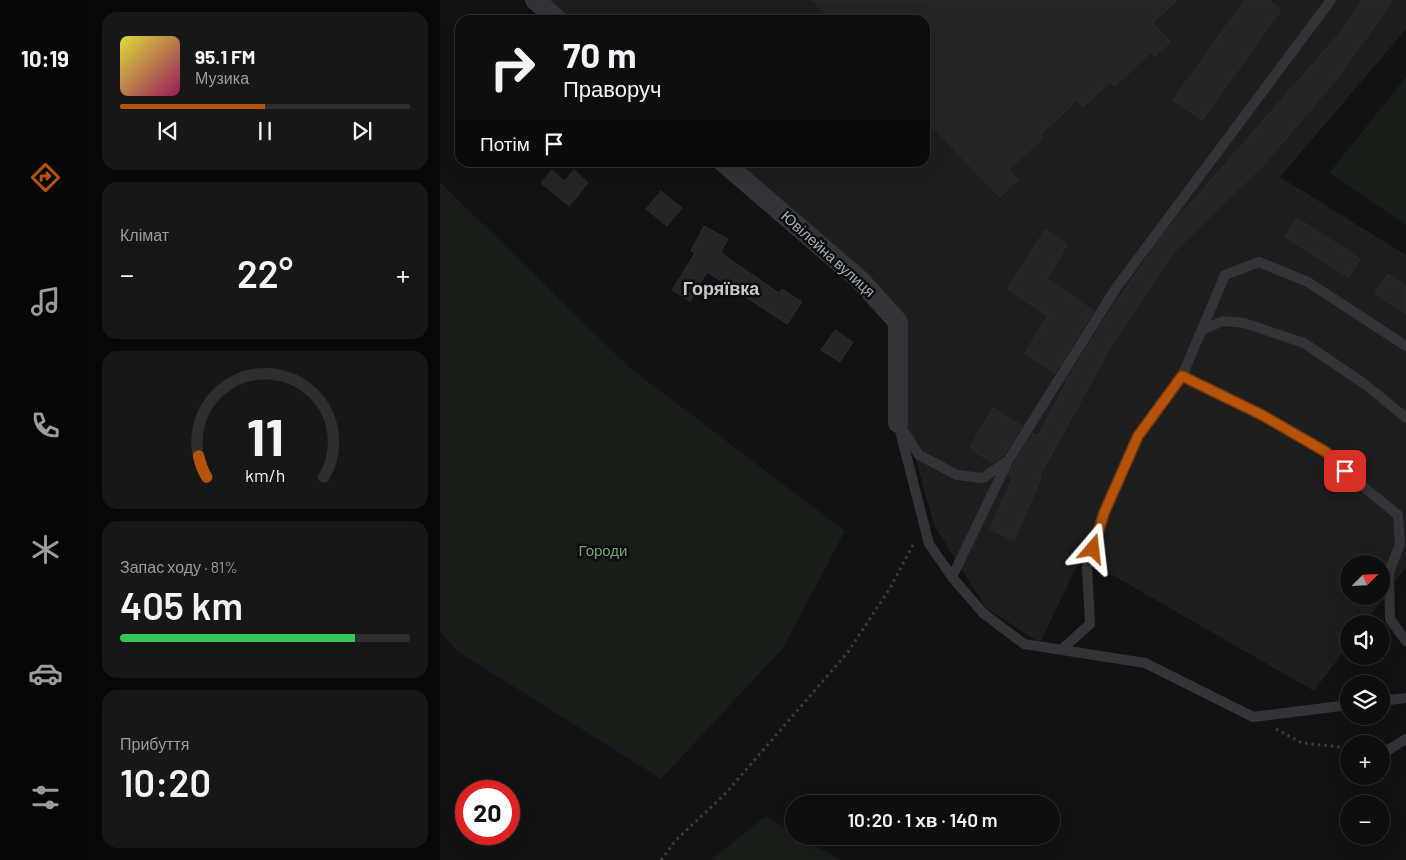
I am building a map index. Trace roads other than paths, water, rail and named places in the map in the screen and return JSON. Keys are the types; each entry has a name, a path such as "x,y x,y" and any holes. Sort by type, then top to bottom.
{"street":[{"path":"535,0 552,15"},
{"name":"Ювілейна вулиця","path":"729,167 860,280 898,322 898,423"}],"lane":[{"path":"952,577 1009,459 1116,288 1331,0"},
{"path":"1062,650 1090,624 1087,568 1104,513 1138,436 1182,376 1226,274 1260,262 1308,282 1406,346"},
{"path":"1202,330 1223,321 1244,323 1304,343 1366,385 1406,418"},
{"path":"1182,376 1262,415 1326,452 1354,480 1398,515 1400,544 1389,572 1390,619 1406,641"},
{"path":"898,423 919,455 957,475 983,478 1009,459"},
{"path":"898,423 929,544 952,577 983,613 1024,644 1145,664 1253,717 1340,706"},
{"path":"1390,700 1406,698"},
{"path":"1390,749 1406,740"}],"district":[{"name":"Горяївка","path":"721,289"}],"park label":[{"name":"Городи","path":"603,551"}]}
